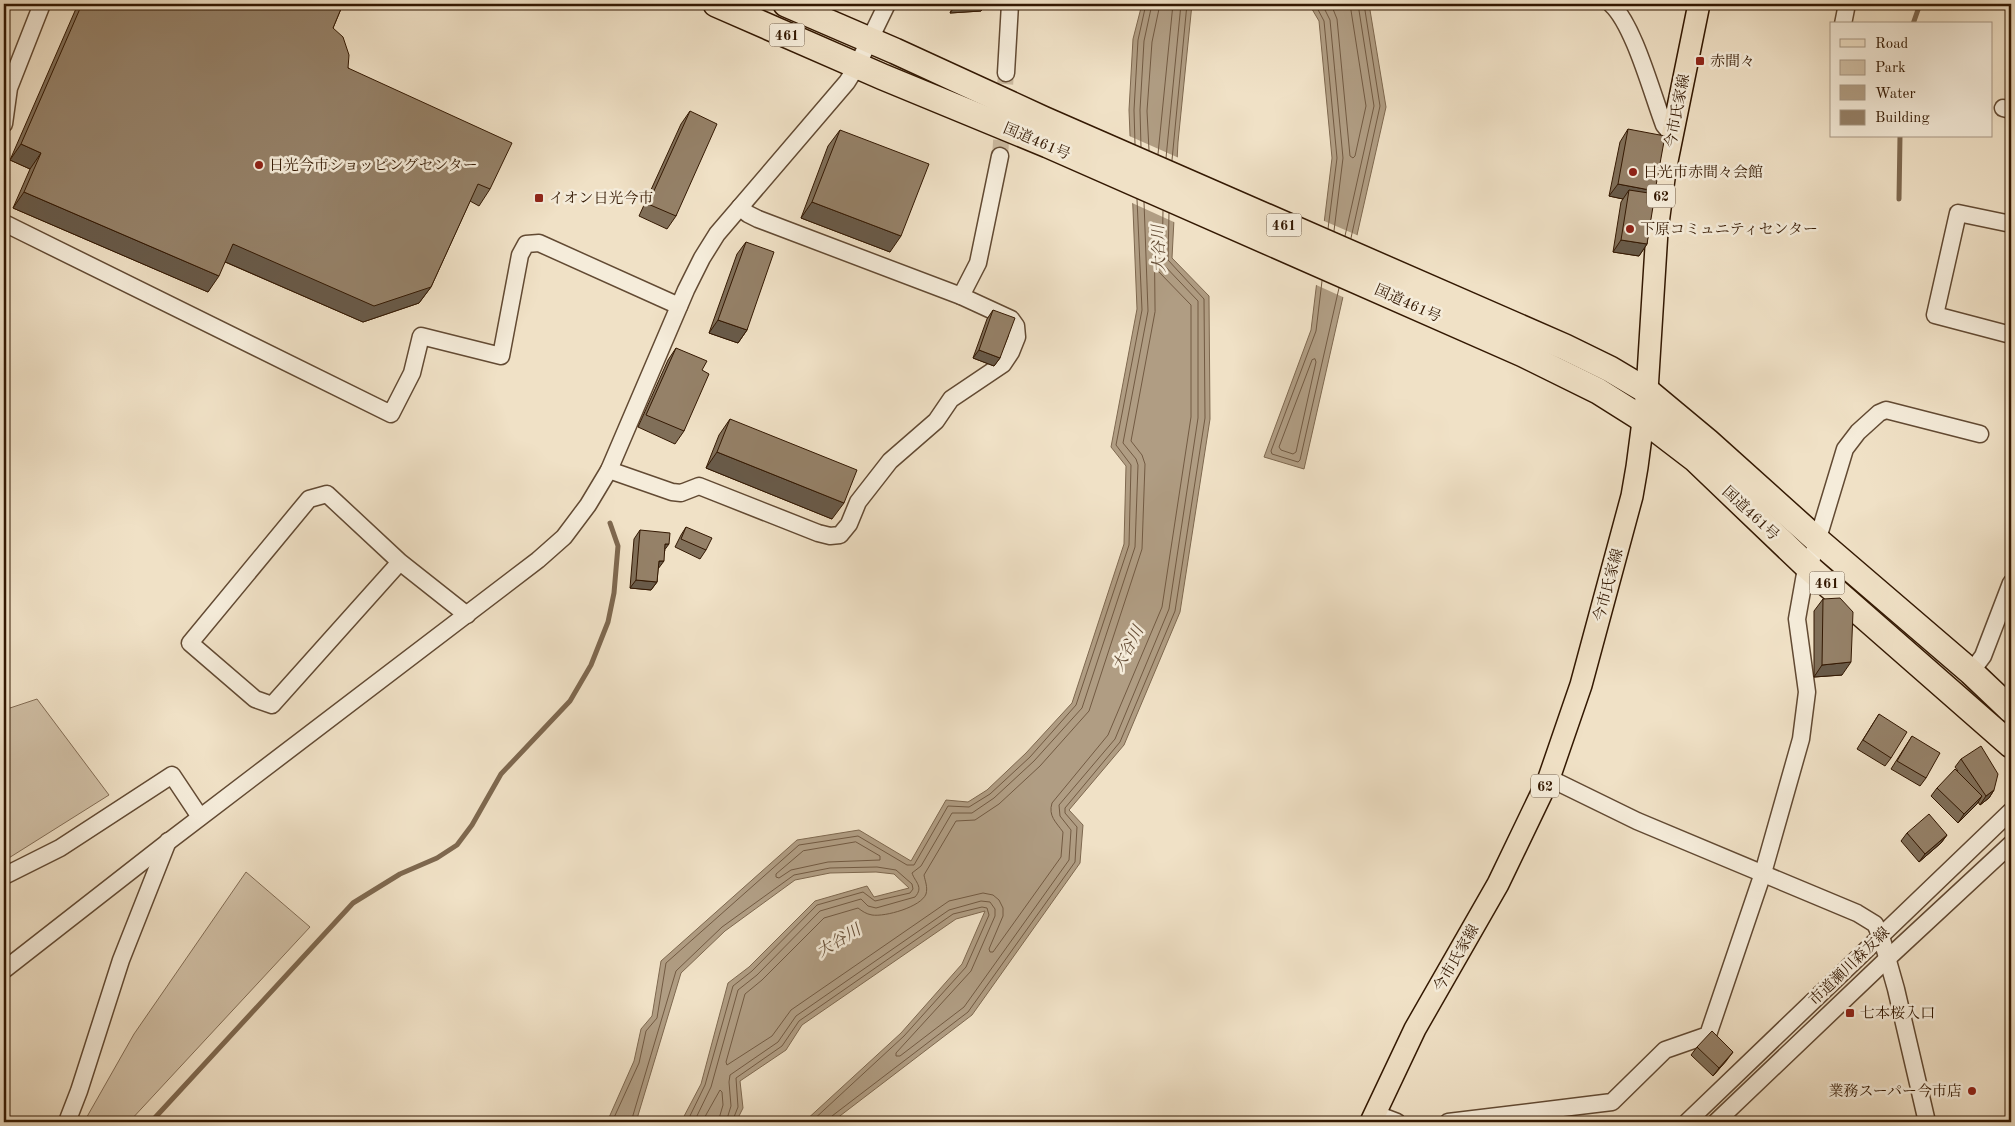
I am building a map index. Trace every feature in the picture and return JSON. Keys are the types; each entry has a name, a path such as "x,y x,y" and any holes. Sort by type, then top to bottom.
{"highway":[{"name":"国道461号","path":"716,4 857,66 1524,342 1610,370 1647,391 1707,441 1816,539 1971,672 2011,710"},
{"name":"国道461号","path":"786,4 871,40 1524,342 1644,420 1695,459 1809,568 2011,745"}],"main road":[{"name":"今市氏家線","path":"1373,1118 1415,1029 1498,884 1549,778 1581,685 1629,505 1637,467 1647,391 1657,231 1672,135 1699,4"}],"street":[{"path":"4,124 9,88 42,4"},
{"path":"4,970 200,817 467,615 538,560 564,537 588,505 609,470 679,306 702,258 740,206 836,97 857,66 887,4"},
{"path":"1006,73 1010,4"},
{"path":"1612,4 1617,9 1634,42 1664,125 1672,135"},
{"path":"1843,22 1847,4"},
{"path":"960,296 978,263 1000,156"},
{"path":"609,470 672,492 681,493 699,486 818,533 840,536 858,502 890,461 936,421 951,399 993,372 1003,364 1011,352 1017,336 1016,326 1011,319 960,296 758,219 748,214 740,206"},
{"path":"2011,224 1958,213 1935,315 2011,335"},
{"path":"4,223 391,414 412,373 421,336 501,356 520,254 526,244 540,243 679,306"},
{"path":"1448,1122 1612,1102 1666,1050 1708,1035 1763,873 1801,739 1807,692 1797,619 1805,574 1809,568 1844,449 1858,432 1879,413 1886,410 1980,434"},
{"path":"400,562 272,705 255,699 190,643 309,499 327,494 400,562 467,615"},
{"path":"1971,672 1983,656 2011,583"},
{"path":"4,876 60,848 172,775 200,817"},
{"path":"1549,778 1637,821 1857,912 1875,924 1881,936 1896,989 1927,1122"},
{"name":"市道瀬川森友線","path":"1688,1122 2011,811"},
{"path":"67,1122 79,1091 121,960 168,842"},
{"name":"市道瀬川森友線","path":"1716,1122 2011,844"},
{"path":"1373,1118 1398,1122"}],"green space":[{"path":"37,699 109,795 4,861 4,710"},
{"path":"246,872 310,927 129,1122 84,1122 134,1034"}],"water":[{"name":"大谷川","path":"1142,4 1192,4 1178,142 1172,258 1209,296 1210,419 1180,612 1124,745 1069,810 1083,825 1080,863 972,1015 832,1122 804,1122 901,1033 962,964 985,911 956,919 802,1025 786,1050 740,1081 743,1108 736,1122 681,1122 701,1084 728,983 749,967 815,901 867,886 874,897 909,888 894,874 876,872 830,873 795,880 725,931 681,973 636,1122 607,1122 634,1061 641,1029 652,1016 661,961 797,840 859,830 911,861 946,800 968,802 987,790 1026,753 1072,703 1124,544 1126,466 1111,447 1137,309 1129,110 1133,39"},
{"path":"1309,4 1369,4 1386,107 1304,469 1264,457 1311,330 1332,158 1319,21"}],"pier":[{"path":"1127,135 1179,158 1176,223 1130,202"},
{"path":"1322,220 1359,236 1345,298 1314,284"}],"building":[{"name":"日光今市ショッピングセンター","path":"82,4 343,4 333,28 343,37 349,55 348,68 512,143 490,189 478,184 431,287 374,306 233,244 219,276 24,192 41,153 21,144"},
{"path":"690,111 717,124 676,216 648,204"},
{"name":"日光市赤間々会館","path":"1628,129 1665,136 1655,191 1618,184"},
{"path":"840,130 929,164 901,236 812,202"},
{"path":"1629,190 1655,194 1647,244 1621,240"},
{"path":"746,242 774,252 747,330 718,320"},
{"path":"993,310 1015,318 1000,358 979,350"},
{"path":"676,348 707,361 702,370 709,374 684,431 646,415"},
{"path":"730,419 857,470 844,503 717,452"},
{"path":"686,527 712,538 706,550 681,539"},
{"path":"640,530 670,533 669,544 665,544 664,561 659,561 657,582 636,580"},
{"path":"1840,598 1853,612 1851,662 1822,665 1823,599"},
{"path":"1879,714 1907,732 1891,758 1863,740"},
{"path":"1912,736 1940,753 1926,778 1897,761"},
{"path":"1981,746 1998,774 1994,790 1986,796 1961,759"},
{"path":"1955,769 1982,796 1964,814 1937,788"},
{"path":"1929,814 1947,835 1925,854 1907,833"},
{"path":"1712,1031 1733,1052 1719,1068 1697,1047"}],"waterway":[{"path":"1914,22 1920,4"},
{"path":"1899,199 1900,138"},
{"path":"151,1122 353,903 400,874 437,858 457,845 472,825 501,774 570,701 591,665 608,622 614,593 618,546 610,523"}],"tunnel":[{"path":"1000,156 1006,73"}],"place":[{"name":"赤間々","path":"1700,61"},
{"name":"日光今市ショッピングセンター","path":"259,165"},
{"name":"日光市赤間々会館","path":"1633,172"},
{"name":"イオン日光今市","path":"539,198"},
{"name":"下原コミュニティセンター","path":"1630,229"},
{"name":"七本桜入口","path":"1850,1013"},
{"name":"業務スーパー今市店","path":"1972,1091"}]}
